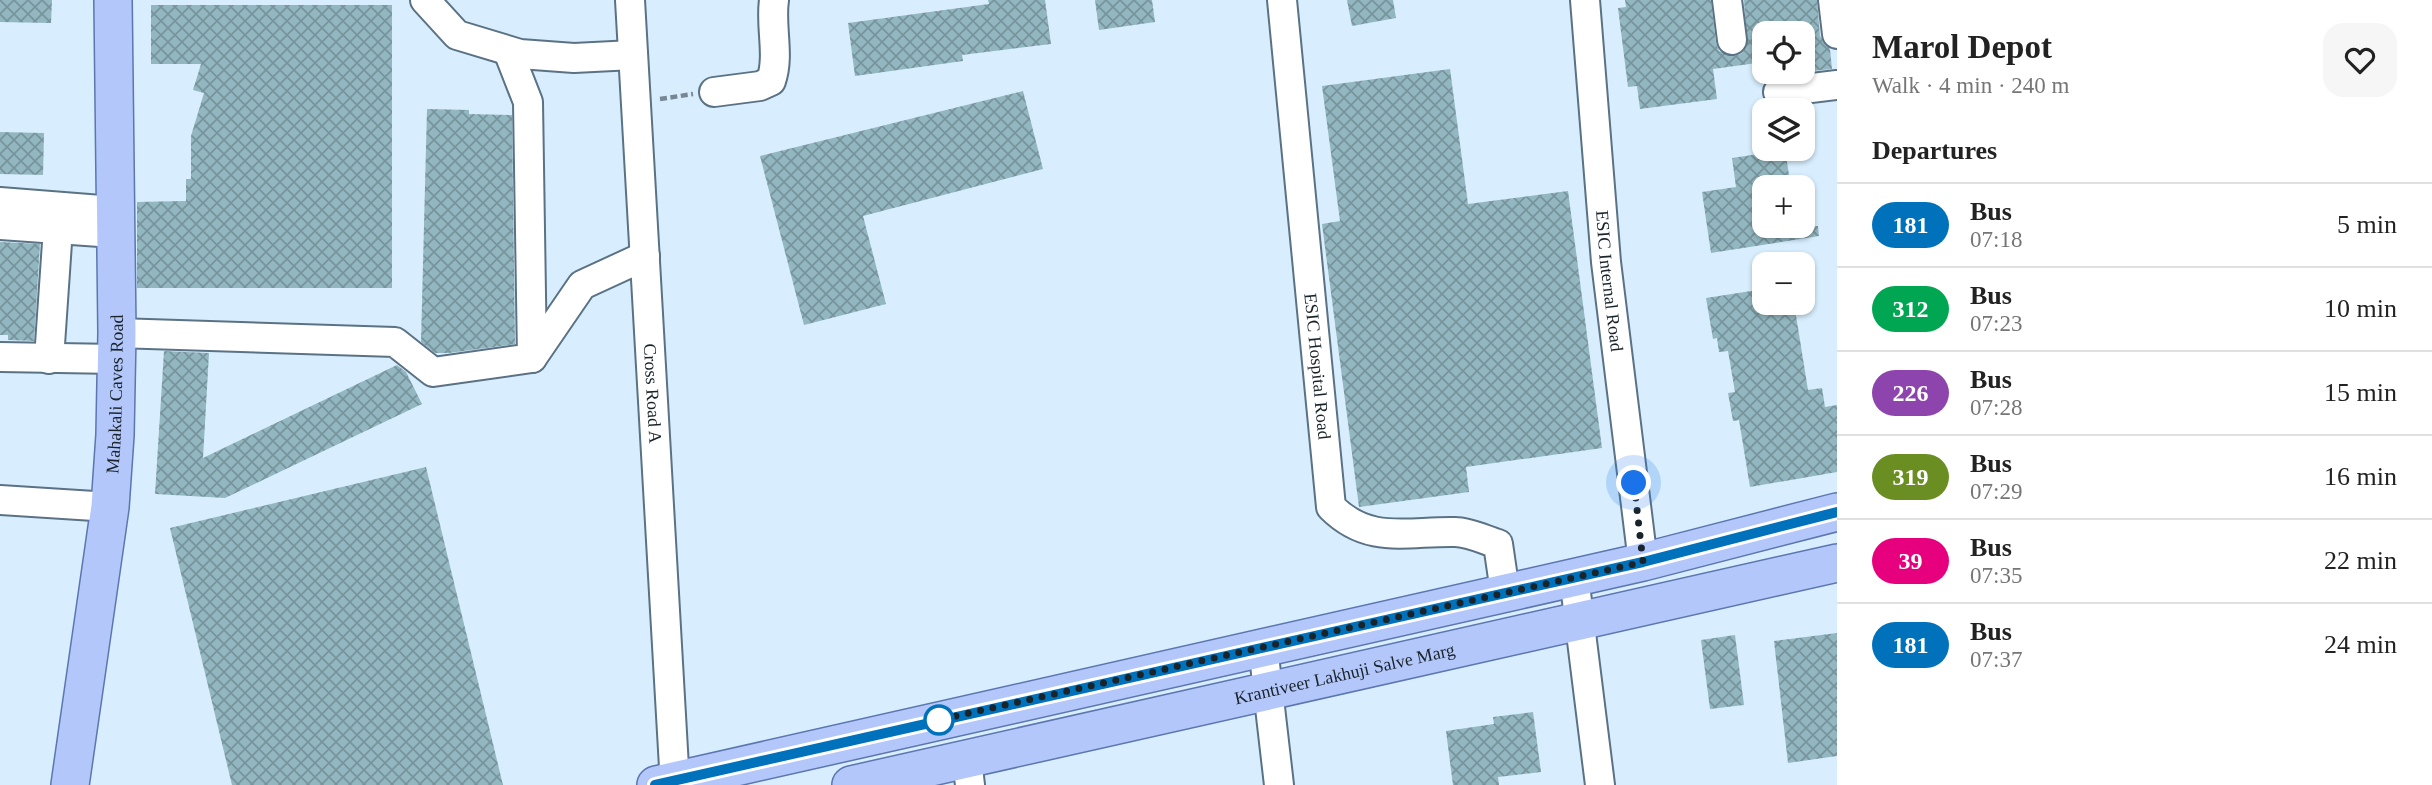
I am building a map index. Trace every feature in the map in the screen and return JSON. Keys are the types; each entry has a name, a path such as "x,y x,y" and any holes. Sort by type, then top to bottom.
{"main road":[{"name":"Mahakali Caves Road","path":"70,785 110,507 117,346 113,0"},
{"path":"668,783 1643,562 1837,512"},
{"name":"Krantiveer Lakhuji Salve Marg","path":"851,785 969,773 1268,691 1837,563"}],"street":[{"path":"425,0 457,36 508,51 574,58 633,55"},
{"name":"Cross Road A","path":"630,0 645,256 668,783"},
{"path":"714,92 760,86 771,81 777,65 771,21 774,0"},
{"name":"ESIC Hospital Road","path":"1282,0 1331,506 1346,522 1389,536 1459,532 1498,544 1505,592"},
{"name":"ESIC Internal Road","path":"1585,0 1606,262 1643,562"},
{"path":"1727,0 1732,40"},
{"path":"1833,0 1837,34"},
{"path":"508,51 528,102 532,358"},
{"path":"1778,92 1837,85"},
{"path":"0,202 56,217 114,222"},
{"path":"0,225 56,217"},
{"path":"49,359 56,217"},
{"path":"0,358 49,359 117,346 395,342 433,372 532,358 582,285 645,256"},
{"path":"0,500 110,507"},
{"path":"1574,577 1600,785"},
{"path":"1263,647 1279,785"}],"path":[{"path":"636,102 714,92"}],"building":[{"path":"0,0 52,0 51,23 0,22"},
{"path":"988,0 1045,0 1051,44 962,55 963,61 855,76 848,23 989,4"},
{"path":"1095,0 1152,0 1155,22 1099,30"},
{"path":"1347,0 1393,0 1396,18 1352,26"},
{"path":"1625,0 1711,0 1719,51 1733,56 1741,54 1747,46 1744,0 1817,0 1820,36 1830,49 1832,69 1815,71 1815,21 1752,21 1752,64 1713,69 1717,99 1640,109 1637,86 1628,87 1618,8 1626,7"},
{"path":"151,5 392,5 392,288 137,288 137,202 186,201 186,179 191,179 191,136 204,93 193,90 201,64 151,64"},
{"path":"1450,69 1468,204 1568,191 1602,448 1466,467 1469,492 1359,507 1322,224 1340,221 1322,86"},
{"path":"1023,91 1043,169 863,216 886,304 804,325 760,156"},
{"path":"427,109 512,115 515,344 435,353 421,342"},
{"path":"0,132 44,133 43,175 0,174"},
{"path":"1752,155 1752,161 1787,161 1789,175 1752,175 1752,238 1806,238 1711,253 1702,192 1736,187 1732,158"},
{"path":"1815,226 1818,226 1819,236 1815,237"},
{"path":"0,242 40,244 34,341 8,340 8,335 0,335"},
{"path":"1752,291 1752,315 1796,315 1808,390 1822,388 1825,407 1837,405 1837,472 1750,487 1739,420 1733,421 1728,393 1735,392 1728,351 1719,352 1717,338 1713,339 1706,298"},
{"path":"164,351 209,353 203,458 397,365 406,372 422,404 225,498 155,494"},
{"path":"426,467 503,785 232,785 170,528"},
{"path":"1837,633 1837,756 1788,763 1774,641"},
{"path":"1735,635 1744,705 1710,709 1701,640"},
{"path":"1533,712 1541,772 1498,777 1499,785 1453,785 1446,731 1494,724 1493,717"}],"bus line":[{"name":"181","path":"655,785 1643,562 1837,512"}],"route":[{"path":"939,720 929,722 1643,562 1634,483"}]}
